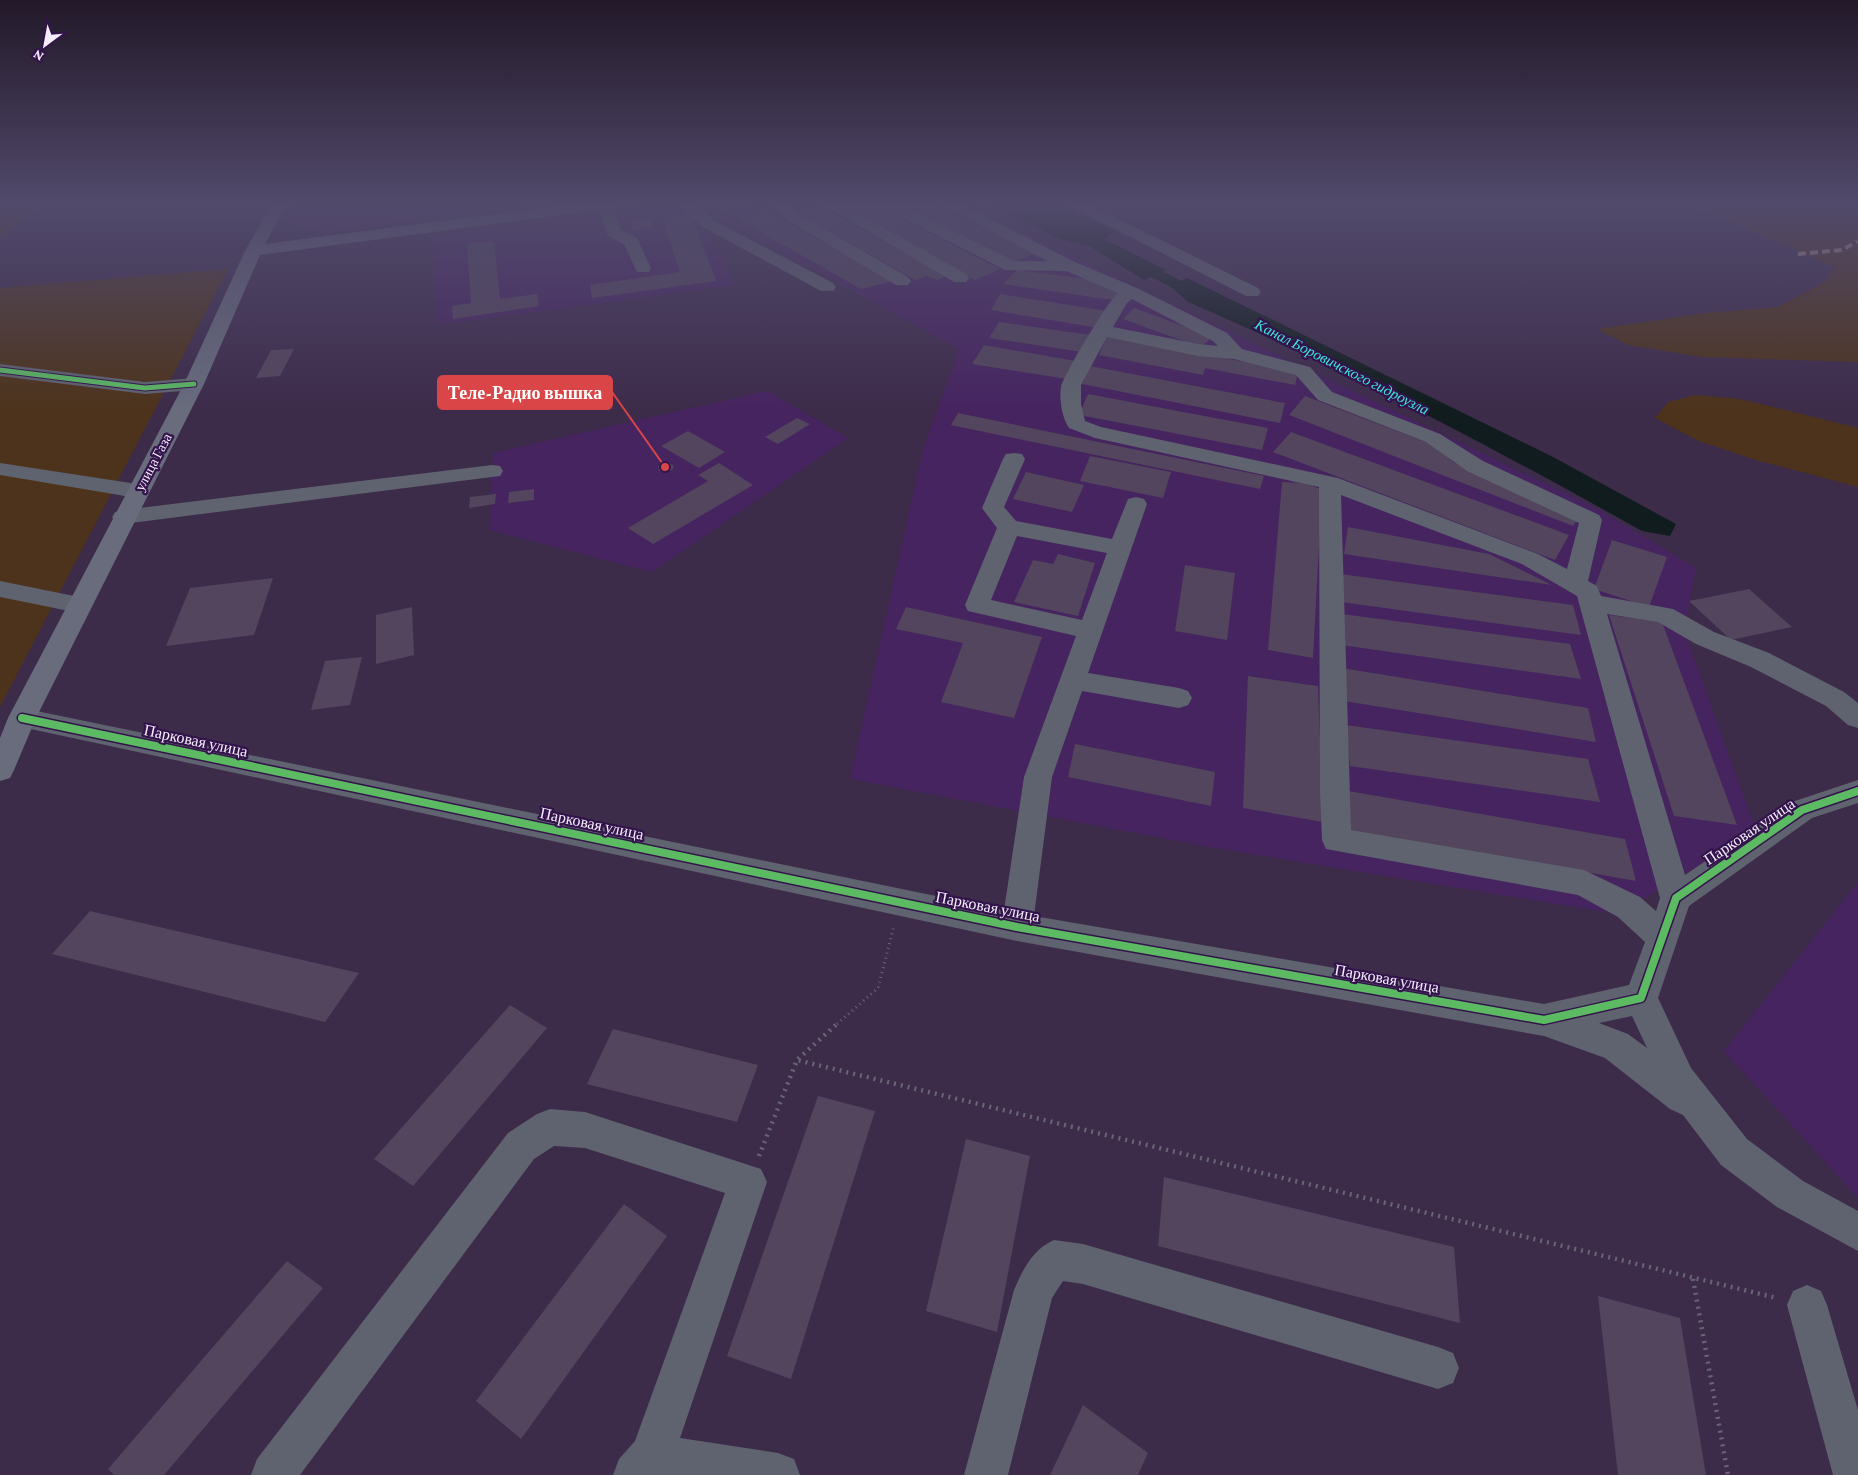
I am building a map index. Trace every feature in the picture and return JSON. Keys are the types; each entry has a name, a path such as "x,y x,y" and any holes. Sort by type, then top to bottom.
{"main road":[{"name":"улица Газа","path":"22,718 123,518 194,384 243,273"},
{"path":"0,770 22,718"}],"street":[{"path":"802,273 827,286"},
{"path":"889,273 902,281"},
{"path":"951,273 960,278"},
{"path":"1085,273 1131,292 1220,337 1235,353"},
{"path":"1214,273 1252,292"},
{"path":"1131,292 1121,299 1071,385 1071,404 1076,424 1095,432 1330,484 1530,559 1583,594 1664,615 1704,638 1760,660 1836,700 1858,718"},
{"path":"1103,330 1198,350 1235,353 1304,371 1325,396 1433,438 1476,466 1591,520 1583,594 1676,898 1641,998 1679,1080 1734,1152 1790,1194 1858,1232"},
{"path":"0,370 144,388 194,384"},
{"path":"1014,459 993,508 1009,527 1120,548"},
{"path":"0,469 137,491"},
{"path":"123,518 492,471"},
{"path":"1330,484 1334,792 1337,840 1584,883 1629,907 1662,937"},
{"path":"1017,927 1038,777 1071,680 1136,504"},
{"path":"1009,527 977,605 1090,631"},
{"path":"0,589 79,605"},
{"path":"1071,680 1179,698"},
{"name":"Парковая улица","path":"22,718 1017,927 1544,1020 1641,998"},
{"name":"Парковая улица","path":"1676,898 1802,810 1858,791"},
{"path":"1544,1020 1616,1046 1705,1114"},
{"path":"273,1475 521,1146 550,1127 585,1130 748,1182 643,1465 778,1475"},
{"path":"986,1475 1034,1290 1054,1260 1082,1264 1438,1368"},
{"path":"1806,1305 1855,1475"}],"path":[{"path":"748,1182 797,1060 878,988 900,902"},
{"path":"797,1060 1806,1305"},
{"path":"1693,1279 1728,1475"}],"shaded area":[{"path":"182,273 226,273 0,707 0,288"},
{"path":"434,273 730,273 736,285 439,325"},
{"path":"819,273 1107,273 1592,506 1696,568 1684,631 1756,831 1618,914 1215,848 850,779 922,453 959,349"},
{"path":"1831,273 1858,273 1858,362 1702,357 1628,345 1597,329 1705,313 1777,307 1824,283"},
{"path":"767,391 848,438 652,572 490,530 493,453"},
{"path":"1696,395 1740,399 1858,428 1858,487 1756,460 1699,441 1655,418 1668,402"},
{"path":"1858,882 1858,1198 1724,1051"}],"water":[{"path":"1132,273 1160,273 1144,280"},
{"path":"1187,278 1553,457 1676,524 1670,536 1642,531 1418,410 1304,354 1188,302 1171,287"}],"building":[{"path":"469,273 497,273 500,299 537,294 539,306 453,319 452,306 471,303"},
{"path":"674,273 713,273 716,281 592,298 590,285"},
{"path":"833,273 878,273 893,281 861,289"},
{"path":"902,273 941,273 947,276 937,280 927,276 915,280"},
{"path":"962,273 991,273 975,280"},
{"path":"1014,273 1039,273 1094,280 1118,293 1113,300 1003,284"},
{"path":"1000,294 1106,311 1099,328 991,310"},
{"path":"1134,308 1213,337 1200,347 1123,319"},
{"path":"999,322 1091,335 1082,352 989,338"},
{"path":"1107,336 1298,372 1295,385 1205,368 1203,375 1099,355"},
{"path":"984,345 1076,361 1067,379 972,364"},
{"path":"294,349 280,376 256,378 271,350"},
{"path":"1090,366 1285,403 1280,423 1082,384"},
{"path":"1088,394 1268,428 1262,450 1079,415"},
{"path":"1305,396 1436,446 1453,462 1578,518 1573,526 1289,415"},
{"path":"958,413 1264,476 1260,489 951,425"},
{"path":"797,418 810,424 778,444 765,437"},
{"path":"688,431 725,452 699,468 661,446"},
{"path":"1291,432 1569,535 1555,560 1273,452"},
{"path":"1090,456 1171,472 1163,498 1080,481"},
{"path":"668,462 674,466 672,470 659,471 658,466"},
{"path":"719,463 753,485 653,544 628,528 708,481 698,475"},
{"path":"1026,472 1084,485 1072,512 1013,499"},
{"path":"1282,482 1306,483 1322,490 1313,658 1268,650"},
{"path":"534,489 534,500 508,503 509,492"},
{"path":"496,494 495,504 469,508 470,497"},
{"path":"1348,527 1489,554 1552,585 1344,554"},
{"path":"1612,540 1667,557 1649,607 1594,589"},
{"path":"1058,554 1095,563 1078,616 1014,602 1033,560 1053,564"},
{"path":"1185,565 1235,573 1227,640 1175,631"},
{"path":"1340,574 1573,605 1581,635 1341,602"},
{"path":"273,578 254,635 166,646 190,588"},
{"path":"1749,589 1792,627 1731,640 1689,601"},
{"path":"412,607 414,655 376,664 376,615"},
{"path":"906,607 1042,637 1014,718 941,702 963,643 896,629"},
{"path":"1342,614 1570,644 1581,679 1341,645"},
{"path":"1609,615 1662,622 1737,825 1674,816"},
{"path":"362,657 350,705 311,710 325,661"},
{"path":"1342,668 1588,708 1596,742 1344,701"},
{"path":"1248,676 1318,686 1323,822 1243,808"},
{"path":"1346,725 1588,759 1600,802 1350,766"},
{"path":"1075,744 1215,772 1211,806 1068,777"},
{"path":"1348,791 1625,839 1636,881 1349,830"},
{"path":"90,911 359,973 325,1022 52,954"},
{"path":"510,1005 547,1028 413,1186 374,1159"},
{"path":"613,1029 758,1065 737,1122 587,1084"},
{"path":"818,1096 875,1111 791,1379 727,1356"},
{"path":"966,1139 1030,1156 997,1332 926,1311"},
{"path":"1164,1177 1454,1247 1460,1323 1158,1246"},
{"path":"624,1204 667,1236 521,1439 476,1401"},
{"path":"287,1261 323,1288 164,1475 114,1475 108,1469"},
{"path":"1598,1296 1680,1318 1706,1475 1618,1475"},
{"path":"1083,1405 1148,1453 1138,1475 1050,1475"}],"waterway":[{"name":"Канал Боровичского гидроузла","path":"1154,273 1207,299"}],"cycle path":[{"path":"0,370 145,388 194,384"},
{"path":"22,718 1017,927 1544,1020 1641,998 1676,898 1802,810 1858,791"}],"place":[{"name":"Теле-Радио вышка","path":"665,467"}]}
